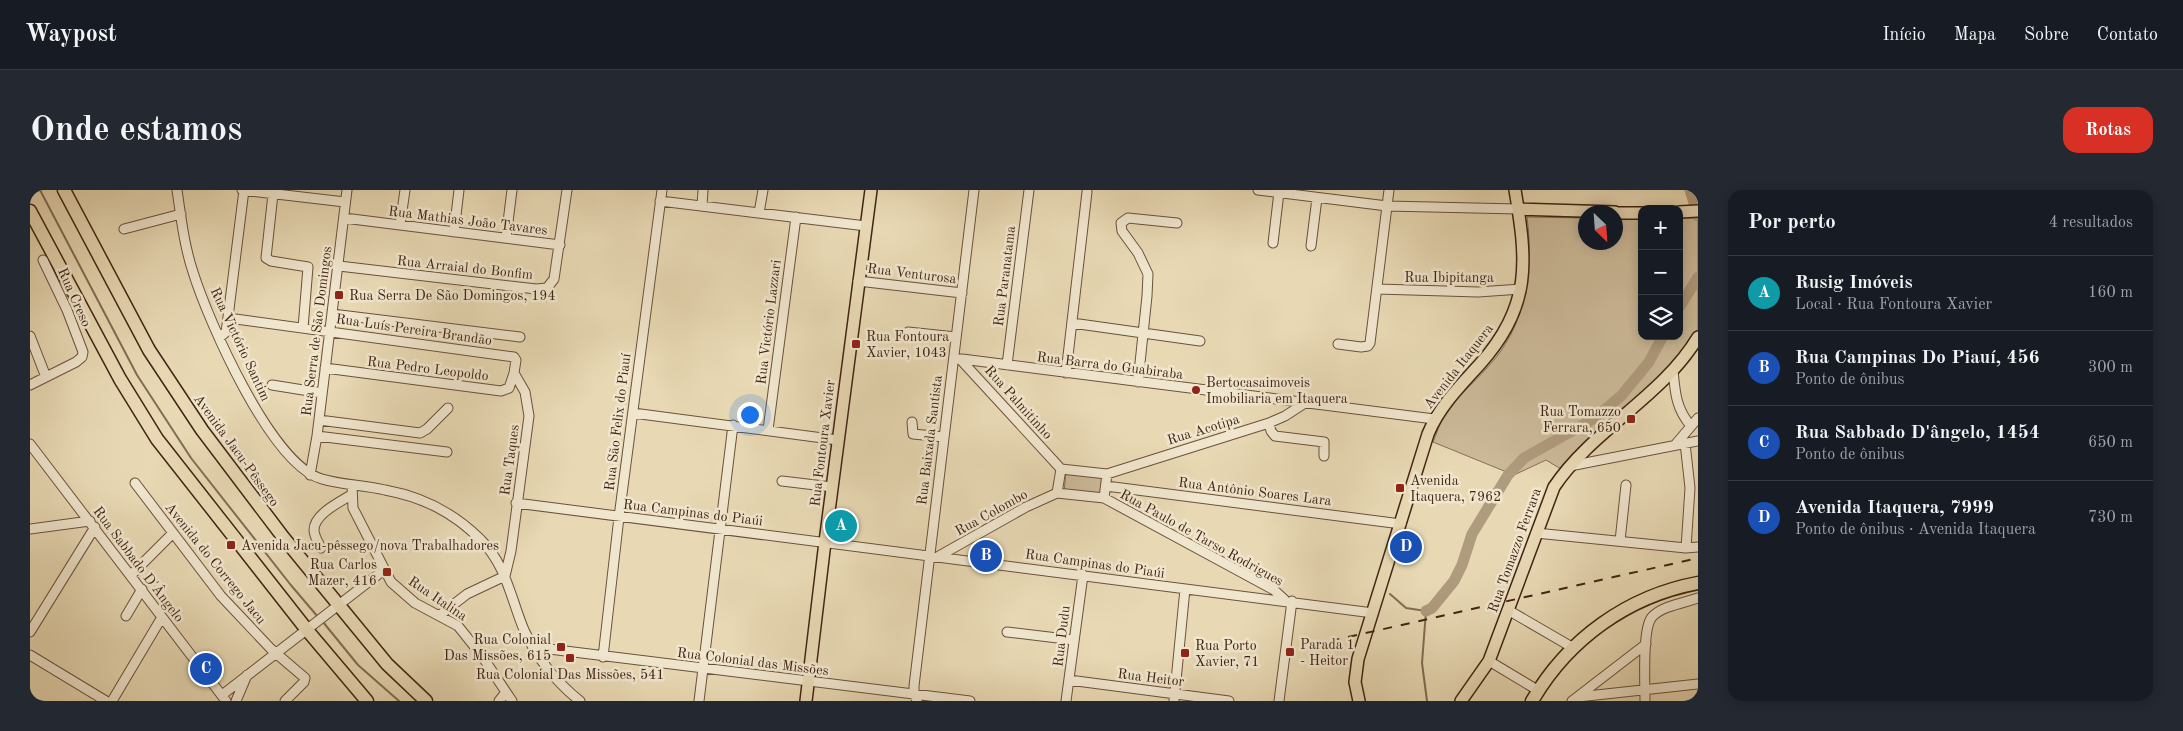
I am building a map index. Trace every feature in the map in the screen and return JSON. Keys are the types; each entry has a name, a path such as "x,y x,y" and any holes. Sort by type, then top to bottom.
{"highway":[{"name":"Avenida Jacu-Pêssego","path":"64,190 149,350 202,430 251,496 337,605 387,664 426,701"},
{"path":"30,211 120,379 157,440 367,701"},
{"path":"1532,701 1555,669 1572,650 1591,632 1614,615 1641,600 1666,590 1698,583"},
{"path":"1542,701 1564,669 1581,650 1605,630 1645,607 1671,597 1698,591"}],"main road":[{"name":"Rua Fontoura Xavier","path":"806,701 871,190"},
{"name":"Avenida Itaquera","path":"1359,701 1356,687 1356,671 1434,419 1445,403 1486,357 1503,333 1521,289 1524,257 1515,190"},
{"path":"1518,209 1578,211"},
{"path":"1623,212 1638,213"},
{"name":"Rua Tomazzo Ferrara","path":"1461,701 1489,660 1554,487 1570,466 1608,428 1654,389 1673,370 1698,336"}],"street":[{"name":"Rua Victório Santim","path":"177,190 193,271 243,386 261,417 300,467 310,475"},
{"path":"220,336 226,332 243,190 273,194 299,194 346,202"},
{"name":"Rua Serra de São Domingos","path":"310,475 317,436 347,190"},
{"path":"400,225 405,190"},
{"path":"454,232 459,190"},
{"path":"506,238 512,190"},
{"name":"Rua Arraial do Bonfim","path":"339,266 543,289 551,285 554,279 567,190"},
{"name":"Rua São Felix do Piauí","path":"603,657 619,517 662,190"},
{"path":"702,206 703,190"},
{"path":"760,213 763,190"},
{"name":"Rua Baixada Santista","path":"916,697 929,555 944,437 957,358 956,337 974,190"},
{"name":"Rua Paranatama","path":"1007,365 1029,190"},
{"path":"1258,190 1387,206 1518,209"},
{"path":"1338,344 1368,346 1389,190"},
{"path":"1066,373 1087,192"},
{"path":"1273,243 1282,192"},
{"path":"273,194 266,258 271,261 308,267 303,328"},
{"path":"1311,246 1317,198"},
{"path":"660,201 866,226"},
{"path":"124,230 181,214"},
{"name":"Rua Victório Lazzari","path":"768,430 796,217"},
{"name":"Rua Mathias João Tavares","path":"344,218 560,245"},
{"path":"1138,382 1149,283 1148,274 1138,253 1122,231 1121,223 1128,218 1177,223"},
{"name":"Rua Creso","path":"43,260 59,292 83,352 79,360 46,377"},
{"name":"Rua Venturosa","path":"858,281 962,293"},
{"name":"Rua Ibipitanga","path":"1377,290 1478,292 1521,289"},
{"path":"332,314 520,337"},
{"name":"Rua Luís Pereira Brandão","path":"228,318 508,356"},
{"path":"1072,323 1200,341"},
{"path":"908,332 956,337"},
{"path":"30,336 46,377 30,385"},
{"name":"Rua Taques","path":"505,576 511,551 529,416 526,392 514,373 516,360 514,357 508,356"},
{"name":"Rua Barra do Guabiraba","path":"957,358 1434,419"},
{"name":"Rua Palmitinho","path":"957,358 1061,469"},
{"name":"Rua Pedro Leopoldo","path":"325,368 502,391 509,388 514,373"},
{"path":"1673,370 1677,404 1691,426"},
{"path":"272,385 322,393"},
{"name":"Rua Acotipa","path":"1107,474 1269,423 1285,416 1305,403"},
{"path":"319,420 420,433 427,429 448,408"},
{"path":"633,413 838,440"},
{"path":"1675,445 1698,418"},
{"path":"912,422 913,434 944,437"},
{"path":"1269,423 1271,431 1275,436 1324,442 1324,456"},
{"path":"699,701 734,425"},
{"path":"317,436 447,452"},
{"path":"1570,466 1698,441"},
{"path":"1685,443 1694,506 1686,548"},
{"name":"Rua Sabbado D'Ângelo","path":"30,444 224,698"},
{"path":"1061,469 1107,474 1104,498 1057,493 1061,469"},
{"path":"310,475 412,496 442,509 465,525 496,556 533,647 554,676 580,701"},
{"path":"782,481 832,487"},
{"name":"Avenida do Corrego Jacu","path":"135,483 172,534 222,596 275,653 305,679 285,701"},
{"name":"Rua Italina","path":"352,484 351,495 356,516 391,582 415,603 458,626 467,635 512,701"},
{"path":"1620,541 1626,485"},
{"name":"Rua Antônio Soares Lara","path":"1106,486 1401,524"},
{"name":"Rua Colombo","path":"939,556 1026,507 1057,493"},
{"path":"320,548 315,536 314,527 317,521 333,506 351,495"},
{"name":"Rua Paulo de Tarso Rodrigues","path":"1104,498 1274,590 1289,600"},
{"name":"Rua Campinas do Piaúi","path":"516,503 1373,612"},
{"path":"30,529 92,524"},
{"path":"30,632 92,524"},
{"path":"1536,533 1686,548 1698,547"},
{"path":"131,575 172,534"},
{"path":"224,698 247,675 384,570"},
{"name":"Rua Dudu","path":"1066,701 1083,575"},
{"path":"440,615 473,591 505,576"},
{"path":"126,616 142,589"},
{"path":"1174,697 1184,589"},
{"path":"1645,701 1647,628 1651,618 1667,609 1698,598"},
{"path":"1279,701 1289,600"},
{"path":"1508,610 1570,646"},
{"path":"112,701 162,617"},
{"path":"1007,632 1074,640"},
{"path":"1575,699 1646,644"},
{"name":"Rua Colonial das Missões","path":"533,647 916,697 970,701"},
{"path":"30,655 106,701"},
{"path":"1489,660 1534,688"},
{"path":"236,701 247,675"},
{"name":"Rua Heitor","path":"1069,680 1174,697 1229,701"},
{"path":"1575,699 1698,684"},
{"path":"499,701 506,692"}],"shaded area":[{"path":"1527,217 1578,218 1578,250 1623,250 1623,218 1638,218 1638,340 1683,340 1683,218 1698,218 1698,337 1566,472 1546,460 1514,475 1433,442 1445,413 1454,401 1487,368 1511,335 1519,316 1528,278 1529,237"},
{"path":"1066,471 1104,476 1101,497 1064,492"}],"waterway":[{"path":"40,190 137,375 191,458 318,617"},
{"path":"1690,190 1698,216"},
{"path":"1683,301 1698,277"},
{"path":"1426,611 1432,608 1454,581 1462,565 1472,534 1508,475 1524,458 1595,418 1621,396 1649,362 1661,340"},
{"path":"1390,594 1406,608 1426,611 1422,663 1427,701"},
{"path":"323,622 358,665 399,701"}],"railway":[{"path":"1313,645 1698,558"}],"place":[{"name":"Rua Serra De São Domingos, 194","path":"339,295"},
{"name":"Rua Fontoura Xavier, 1043","path":"856,344"},
{"name":"Bertocasaimoveis Imobiliaria em Itaquera","path":"1196,390"},
{"name":"Rua Tomazzo Ferrara, 650","path":"1631,419"},
{"name":"Avenida Itaquera, 7962","path":"1400,488"},
{"name":"Rusig Imóveis","path":"841,526"},
{"name":"Avenida Jacu-pêssego/nova Trabalhadores","path":"231,545"},
{"name":"Avenida Itaquera, 7999","path":"1406,547"},
{"name":"Rua Campinas Do Piauí, 456","path":"986,556"},
{"name":"Rua Carlos Mazer, 416","path":"387,572"},
{"name":"Rua Colonial Das Missões, 615","path":"561,647"},
{"name":"Parada 1 - Heitor","path":"1290,652"},
{"name":"Rua Porto Xavier, 71","path":"1185,653"},
{"name":"Rua Colonial Das Missões, 541","path":"570,658"},
{"name":"Rua Sabbado D'ângelo, 1454","path":"206,669"}]}
